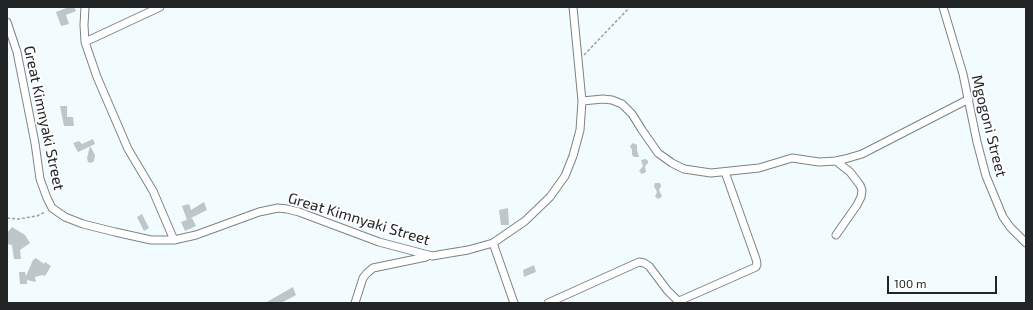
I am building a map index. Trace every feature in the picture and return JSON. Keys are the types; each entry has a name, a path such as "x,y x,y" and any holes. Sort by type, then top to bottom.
{"street":[{"path":"85,7 85,42 97,77 128,149 153,191 174,240"},
{"path":"85,42 160,7"},
{"name":"Great Kimnyaki Street","path":"7,22 17,52 35,143 40,179 52,208 65,217 83,224 150,240 174,240 196,235 259,212 278,208 299,212 379,242 432,256 468,250 493,243 525,221 550,197 565,176 573,156 580,130 582,101 572,7"},
{"name":"Mgogoni Street","path":"943,7 963,74 977,142 986,176 1003,217 1010,228 1026,243"},
{"path":"582,101 603,99 612,100 622,104 632,114 658,153 684,169 700,172 725,172 759,168 792,158 819,162 836,162 862,154 969,99"},
{"path":"836,162 856,179 862,190 861,197 857,205 836,236"},
{"path":"548,303 639,262 644,262 649,266 667,290 680,302 720,282 756,267 756,259 725,172"},
{"path":"493,243 514,303"},
{"path":"355,303 364,278 373,268 432,256"}],"path":[{"path":"578,62 630,7"},
{"path":"7,218 18,219 37,216 52,208"}],"building":[{"path":"69,7 74,7 76,11 66,15 69,24 61,26 56,12"},
{"path":"60,106 67,106 67,117 73,117 74,126 64,126"},
{"path":"93,139 95,144 78,152 73,143 79,141 82,144"},
{"path":"633,143 637,145 639,157 634,157 632,155 630,146"},
{"path":"90,146 95,155 94,161 91,163 88,162 87,158"},
{"path":"646,159 648,163 645,166 646,172 642,174 639,171 643,166 641,160"},
{"path":"655,183 660,183 661,186 659,190 662,196 659,199 655,197 657,192 654,186"},
{"path":"204,202 207,210 187,220 182,206 189,204 191,210"},
{"path":"508,208 509,225 501,225 499,210"},
{"path":"142,214 149,228 144,231 137,217"},
{"path":"192,218 196,226 185,231 181,222"},
{"path":"12,227 25,235 30,243 20,250 21,259 14,259 12,245 7,244 7,233"},
{"path":"36,258 44,264 45,262 51,266 45,276 35,277 36,282 27,280 27,284 20,284 19,272 25,272 26,276 33,260"},
{"path":"534,265 536,272 524,277 523,270"},
{"path":"293,287 296,295 281,303 265,303"}]}
